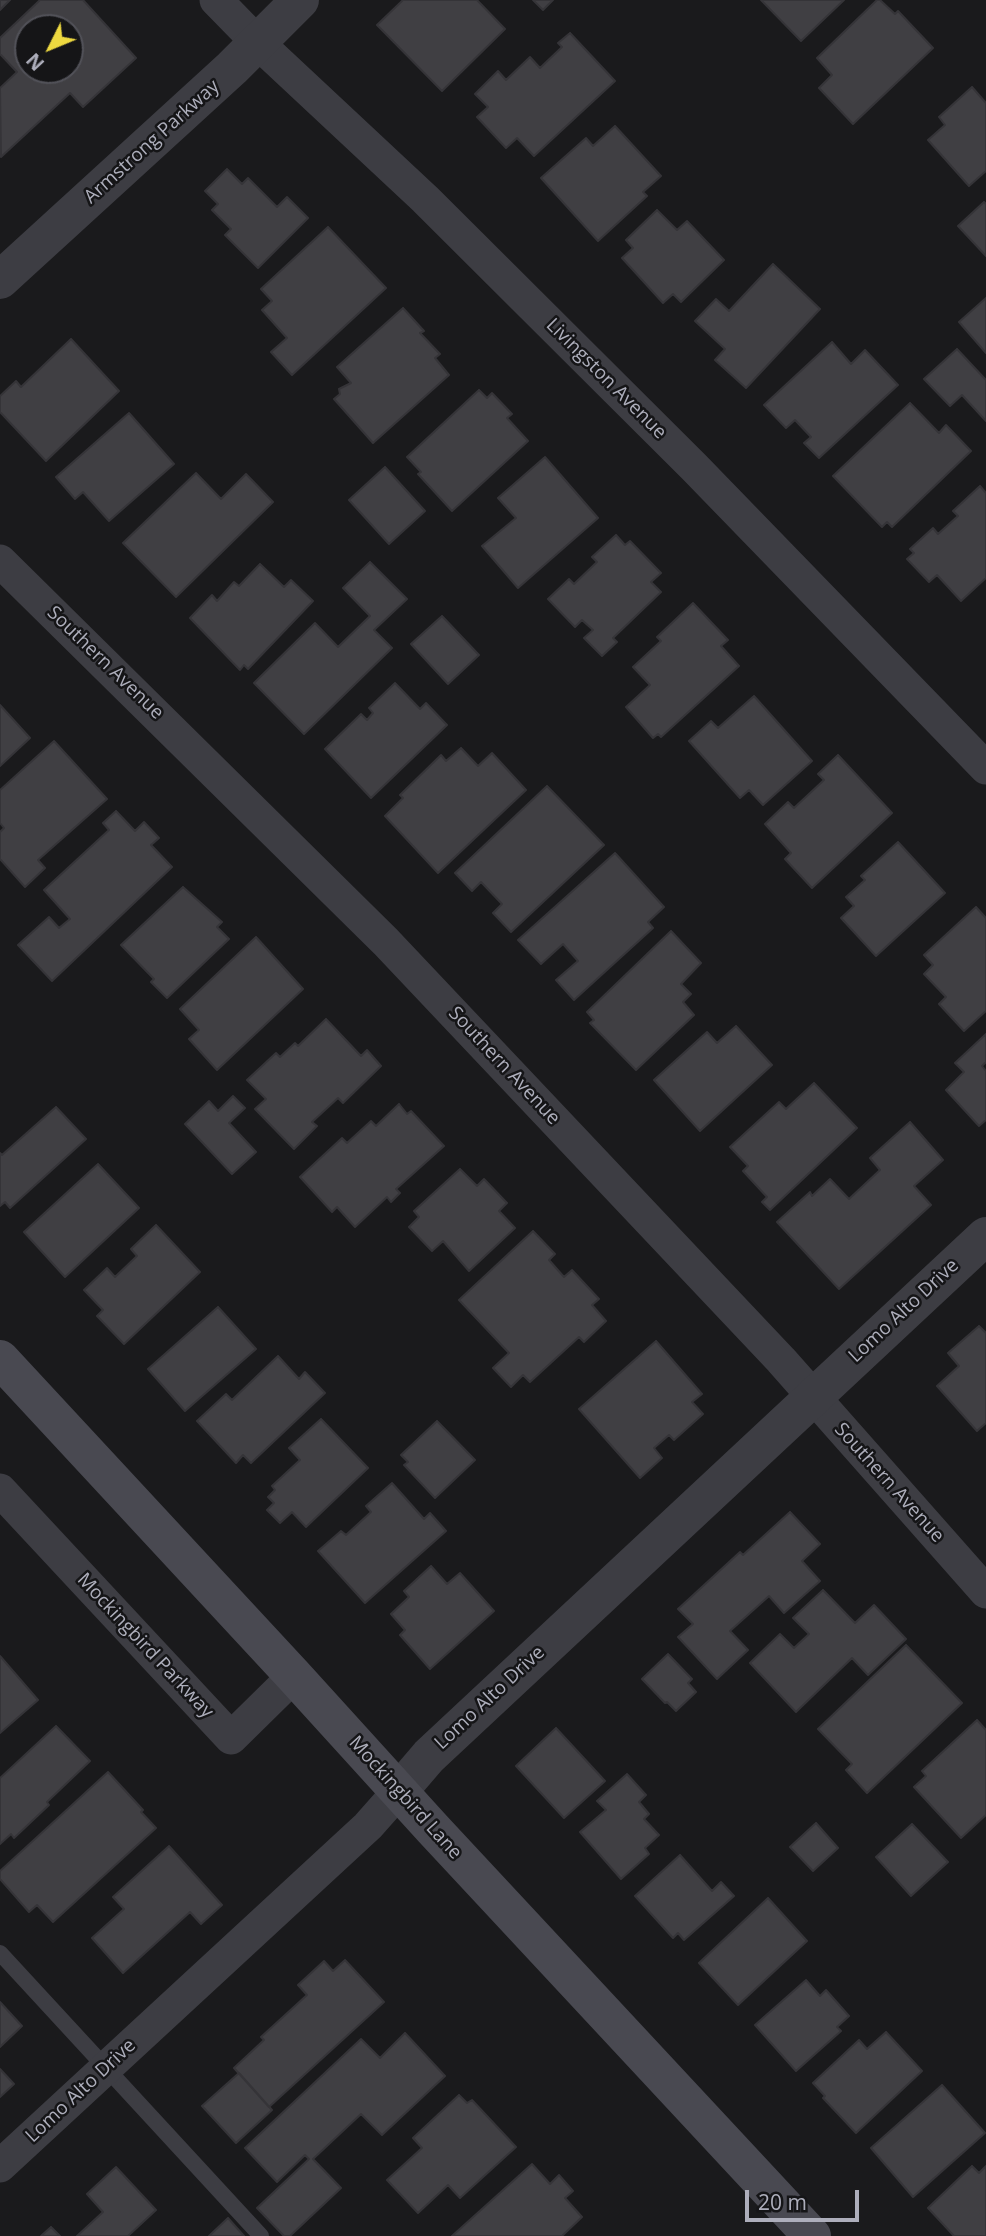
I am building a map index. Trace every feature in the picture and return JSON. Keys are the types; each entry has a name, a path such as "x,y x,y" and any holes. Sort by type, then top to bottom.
{"main road":[{"name":"Mockingbird Lane","path":"0,1359 812,2236"}],"street":[{"name":"Livingston Avenue","path":"216,0 257,42 425,199 675,448 986,768"},
{"name":"Armstrong Parkway","path":"0,280 222,77 300,0"},
{"name":"Southern Avenue","path":"0,561 386,942 813,1395 986,1592"},
{"name":"Lomo Alto Drive","path":"0,2166 369,1826 439,1747 986,1236"},
{"name":"Mockingbird Parkway","path":"0,1490 230,1738 294,1676"}],"lane":[{"path":"0,1953 261,2236"}],"building":[{"path":"0,0 10,0 0,10"},
{"path":"40,0 83,0 136,58 83,107 70,93 1,157 0,88 14,75 14,84 84,84 84,14 25,14"},
{"path":"403,0 477,0 505,29 442,91 377,25"},
{"path":"533,0 553,0 543,10"},
{"path":"761,0 844,0 801,41"},
{"path":"877,0 895,14 898,11 933,48 853,124 819,88 832,75 817,58"},
{"path":"14,25 14,69 0,54 0,38"},
{"path":"570,33 615,81 534,156 517,138 506,148 477,117 488,107 475,94 498,71 506,80 530,57 540,68 562,47 558,43"},
{"path":"972,87 986,103 986,171 969,186 928,140 945,125 939,117"},
{"path":"615,126 661,176 643,192 647,196 598,241 541,178 586,138 593,146"},
{"path":"227,169 242,184 248,178 277,207 287,197 308,218 258,268 225,235 231,229 212,210 218,204 205,191"},
{"path":"984,202 986,204 986,256 958,226"},
{"path":"657,210 677,230 687,221 724,260 681,302 673,294 663,303 622,258 633,248 626,240"},
{"path":"328,227 386,288 292,375 271,352 287,338 262,310 272,301 261,289"},
{"path":"773,264 820,309 746,388 715,360 725,349 695,321 716,299 729,311"},
{"path":"986,298 986,353 959,322"},
{"path":"403,308 424,331 420,333 440,354 435,358 449,375 373,443 334,399 340,394 339,389 351,383 337,367"},
{"path":"71,339 119,391 46,461 0,412 0,396 16,381 21,387"},
{"path":"832,342 851,364 865,350 898,385 819,458 804,443 811,437 795,420 786,428 764,405"},
{"path":"957,349 986,380 986,421 962,395 950,406 924,379"},
{"path":"479,390 487,398 492,393 512,414 507,418 528,441 452,511 418,474 421,472 407,457"},
{"path":"910,403 939,433 946,425 971,451 892,527 887,522 882,527 833,476"},
{"path":"129,413 174,464 109,521 83,492 75,499 56,477"},
{"path":"545,457 598,518 518,588 482,546 516,518 498,498"},
{"path":"385,467 425,511 389,544 349,500"},
{"path":"196,473 221,499 246,474 273,502 176,597 123,543"},
{"path":"980,486 986,493 986,578 961,601 937,575 929,582 907,559 914,553 910,549 933,528 938,534 958,516 953,511"},
{"path":"616,535 625,545 630,541 661,573 651,582 661,592 613,638 617,642 602,656 584,638 593,630 582,620 575,627 548,599 569,579 574,584 597,562 592,557"},
{"path":"370,562 407,599 374,630 392,648 304,734 254,683 315,623 338,647 370,616 343,588"},
{"path":"260,564 284,587 291,580 313,601 248,669 244,665 240,670 190,618 212,595 217,601 234,582 239,586"},
{"path":"693,603 728,640 721,646 739,666 661,737 658,734 653,738 626,707 650,685 633,667 661,641 657,637"},
{"path":"442,616 479,655 448,684 411,644"},
{"path":"395,683 420,709 426,703 447,725 371,798 325,749 361,714 367,720 373,713 369,708"},
{"path":"754,696 812,761 763,805 749,790 740,798 689,741 711,721 718,728"},
{"path":"0,705 30,738 0,766"},
{"path":"54,741 107,799 38,860 45,868 25,887 0,859 0,832 4,828 0,823 0,790"},
{"path":"461,748 478,766 492,753 526,790 438,873 385,816 403,798 400,795 441,755 446,761"},
{"path":"838,755 892,813 812,888 785,859 791,853 765,824 788,802 794,808 824,780 818,774"},
{"path":"547,786 604,845 511,932 493,913 502,904 481,882 472,891 455,873"},
{"path":"116,811 135,831 144,822 159,838 151,845 172,867 52,981 18,945 49,917 59,928 70,919 44,890 109,830 103,823"},
{"path":"898,842 945,893 876,956 841,918 854,906 846,897 865,880 861,876"},
{"path":"615,853 664,907 648,922 653,928 574,1000 556,980 578,961 563,944 541,964 518,940"},
{"path":"183,887 222,922 217,927 229,939 167,998 151,982 154,979 121,945"},
{"path":"976,907 986,918 986,1011 964,1031 939,1004 946,997 924,974 933,965 924,955"},
{"path":"671,931 701,963 681,984 691,994 683,1002 694,1015 636,1070 590,1023 594,1020 587,1012"},
{"path":"256,937 303,989 217,1070 189,1039 199,1030 180,1009"},
{"path":"326,1019 361,1056 367,1050 381,1066 343,1103 338,1098 312,1122 317,1126 294,1149 255,1109 266,1099 247,1080 276,1053 280,1057 295,1043 298,1046"},
{"path":"736,1026 772,1065 700,1131 654,1080 707,1032 717,1043"},
{"path":"986,1034 986,1062 982,1066 986,1071 986,1120 979,1126 946,1090 964,1072 955,1063"},
{"path":"814,1083 857,1128 770,1210 762,1202 767,1197 743,1171 748,1166 730,1147 779,1102 786,1109"},
{"path":"233,1096 245,1108 229,1123 256,1152 232,1174 185,1124 209,1101 218,1111"},
{"path":"399,1104 407,1114 411,1111 444,1146 396,1189 400,1193 391,1202 387,1197 355,1227 337,1207 332,1212 300,1177 342,1138 347,1143 371,1121 376,1126"},
{"path":"56,1107 86,1139 10,1208 5,1202 0,1206 0,1153 2,1155"},
{"path":"910,1122 943,1160 914,1186 931,1205 839,1289 777,1222 810,1192 812,1196 830,1179 849,1199 880,1170 870,1158"},
{"path":"98,1164 139,1208 65,1277 24,1232"},
{"path":"460,1169 477,1186 484,1179 507,1203 499,1211 515,1228 469,1271 443,1241 432,1251 409,1227 419,1217 414,1211"},
{"path":"156,1225 200,1272 124,1344 97,1316 103,1310 84,1290 107,1268 115,1277 137,1256 131,1249"},
{"path":"533,1231 555,1254 549,1260 564,1277 572,1270 599,1299 592,1305 606,1321 584,1342 579,1337 530,1382 523,1375 511,1387 493,1368 509,1353 459,1300"},
{"path":"218,1307 256,1349 185,1411 148,1369"},
{"path":"979,1326 986,1333 986,1423 977,1431 937,1386 959,1366 948,1353"},
{"path":"656,1341 702,1394 692,1402 703,1414 674,1440 669,1435 654,1448 662,1458 640,1478 579,1409"},
{"path":"278,1356 299,1379 305,1372 325,1393 251,1463 243,1455 236,1463 197,1421 226,1394 232,1400"},
{"path":"321,1419 368,1468 306,1527 292,1512 280,1523 267,1510 274,1503 268,1497 275,1490 272,1486 300,1460 289,1448"},
{"path":"437,1421 475,1460 435,1498 404,1465 408,1462 401,1455"},
{"path":"392,1483 424,1519 430,1513 446,1531 365,1603 318,1551 341,1531 346,1535 371,1512 366,1506"},
{"path":"790,1512 820,1544 802,1561 820,1581 784,1613 769,1596 730,1631 748,1650 717,1679 678,1637 693,1624 678,1609 740,1552 743,1555"},
{"path":"431,1566 447,1584 460,1573 494,1611 430,1669 400,1635 405,1630 391,1614 409,1597 404,1591"},
{"path":"823,1590 855,1623 874,1605 906,1639 868,1675 852,1658 796,1712 750,1663 780,1634 794,1648 809,1634 793,1618"},
{"path":"906,1645 962,1703 867,1793 846,1770 852,1764 818,1729"},
{"path":"668,1654 692,1679 688,1683 696,1692 676,1711 642,1679"},
{"path":"0,1656 38,1700 0,1733"},
{"path":"977,1720 986,1730 986,1815 961,1838 914,1787 926,1776 922,1771"},
{"path":"56,1726 90,1761 14,1838 11,1834 0,1844 0,1778"},
{"path":"556,1728 605,1781 564,1818 516,1766"},
{"path":"108,1772 156,1828 53,1922 37,1905 29,1912 0,1879 0,1871"},
{"path":"627,1774 646,1795 639,1802 649,1814 644,1819 659,1835 645,1848 649,1854 621,1879 580,1832 606,1810 597,1801"},
{"path":"816,1823 838,1848 813,1871 790,1847"},
{"path":"912,1824 948,1862 911,1896 876,1857"},
{"path":"169,1846 222,1905 201,1924 190,1912 123,1973 92,1938 124,1909 113,1897"},
{"path":"680,1855 712,1891 721,1882 734,1896 684,1940 678,1933 673,1938 635,1896"},
{"path":"768,1898 807,1941 738,2005 699,1963"},
{"path":"345,1960 384,2002 269,2107 234,2068 264,2040 261,2037 307,1995 298,1985 324,1961 333,1971"},
{"path":"806,1980 820,1996 826,1990 849,2016 837,2027 841,2031 796,2071 755,2025"},
{"path":"0,2002 22,2026 0,2047"},
{"path":"886,2032 922,2071 856,2133 823,2098 825,2096 813,2083 859,2040 867,2049"},
{"path":"405,2033 445,2076 382,2135 361,2114 313,2159 341,2188 290,2236 284,2236 257,2208 309,2159 305,2155 277,2182 245,2148 361,2039 380,2058"},
{"path":"0,2069 14,2084 0,2097"},
{"path":"239,2073 272,2110 236,2143 202,2106"},
{"path":"942,2085 985,2133 913,2197 871,2148"},
{"path":"459,2095 467,2103 472,2100 516,2147 460,2198 448,2185 418,2213 387,2180 422,2148 413,2138"},
{"path":"532,2164 550,2184 559,2175 573,2191 565,2198 582,2217 562,2236 452,2236"},
{"path":"972,2166 979,2173 986,2166 986,2236 954,2236 928,2208"},
{"path":"116,2167 156,2210 128,2236 77,2236 103,2212 87,2194"},
{"path":"228,2218 244,2236 209,2236"},
{"path":"51,2227 60,2236 41,2236"}]}
